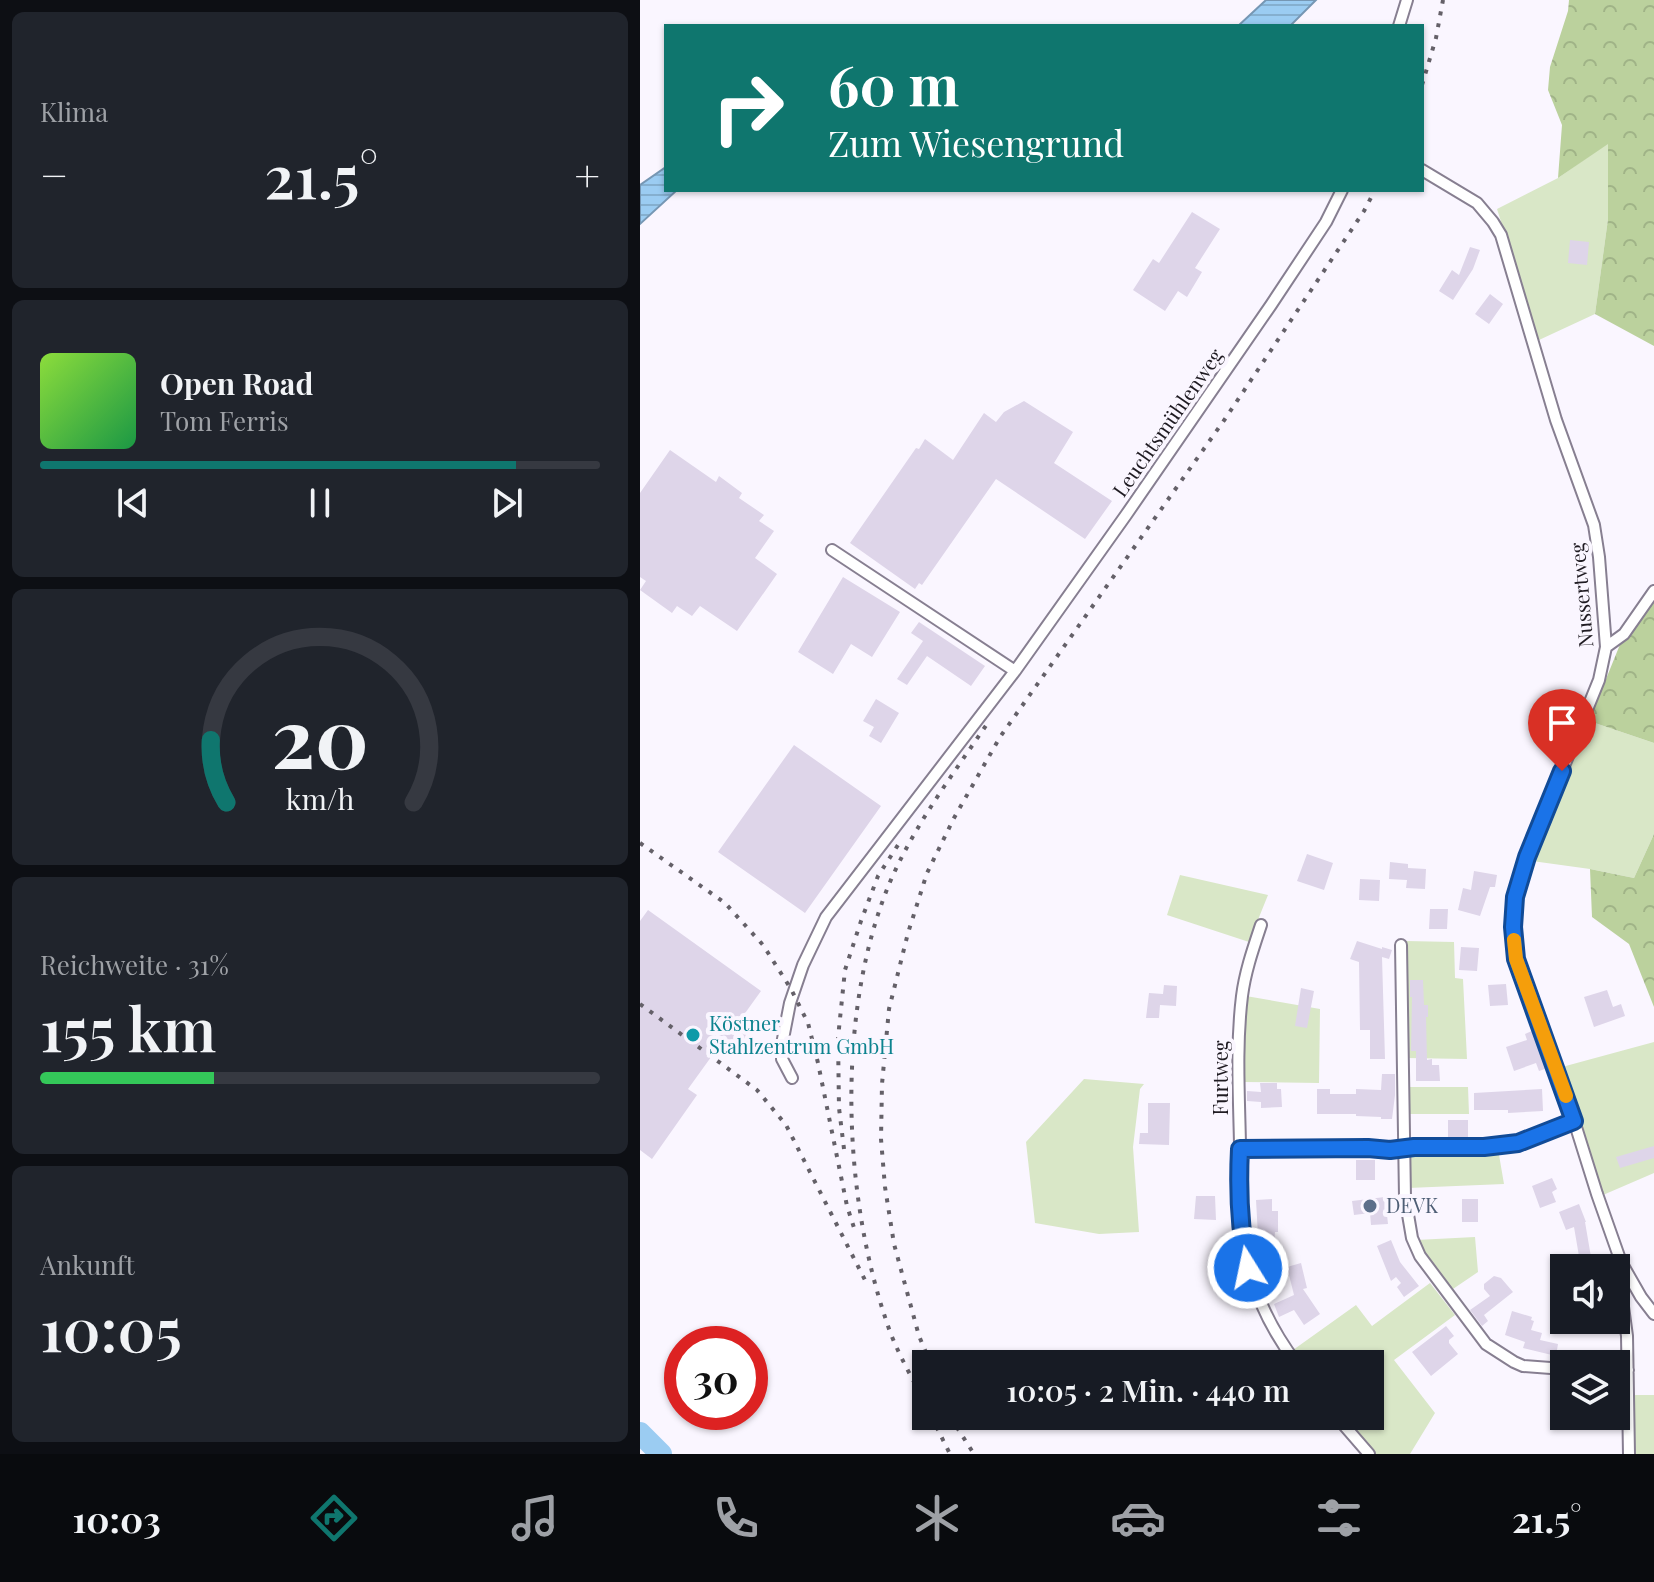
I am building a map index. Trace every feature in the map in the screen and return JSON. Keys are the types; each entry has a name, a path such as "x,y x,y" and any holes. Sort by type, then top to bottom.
{"street":[{"path":"1400,24 1407,0"},
{"name":"Nussertweg","path":"1424,171 1477,203 1501,235 1556,420 1594,525 1606,647 1599,680 1527,857 1515,897 1513,927 1516,959 1618,1254"},
{"name":"Leuchtsmühlenweg","path":"792,1078 782,1059 790,1003 803,965 826,917 1015,671 1126,515 1271,305 1326,222 1341,192"},
{"path":"832,550 1015,671"},
{"path":"1606,647 1624,634 1654,591"},
{"name":"Furtweg","path":"1261,925 1248,962 1242,996 1238,1182 1242,1239 1248,1268 1276,1336 1286,1350"},
{"path":"1401,945 1403,1148 1405,1197 1412,1238 1420,1256 1486,1344 1523,1366 1550,1368"},
{"path":"1240,1149 1484,1147 1518,1143 1574,1121"},
{"name":"Nussertweg","path":"1630,1279 1654,1314"},
{"path":"1348,1430 1369,1454"},
{"path":"1629,1430 1629,1454"}],"green space":[{"path":"1569,0 1654,0 1654,346 1595,314 1608,219 1608,144 1558,178 1562,125 1548,90 1550,67"},
{"path":"1608,143 1608,219 1595,314 1539,340 1497,209 1558,178"},
{"path":"1654,597 1654,743 1589,721 1621,642"},
{"path":"1589,721 1654,743 1654,834 1634,878 1532,861"},
{"path":"1654,834 1654,1007 1629,944 1592,917 1590,869 1634,878"},
{"path":"1180,875 1268,895 1249,942 1167,915"},
{"path":"1406,941 1454,942 1455,978 1463,979 1467,1059 1407,1058"},
{"path":"1246,996 1320,1009 1319,1083 1244,1082"},
{"path":"1654,1042 1654,1173 1603,1195 1562,1067"},
{"path":"1084,1079 1144,1084 1140,1089 1133,1147 1139,1232 1099,1234 1035,1223 1026,1142"},
{"path":"1407,1087 1468,1087 1469,1114 1408,1114"},
{"path":"1498,1149 1504,1184 1408,1188 1408,1160 1416,1153"},
{"path":"1475,1237 1478,1272 1450,1291 1416,1240"},
{"path":"1430,1283 1455,1315 1394,1360 1435,1413 1410,1454 1374,1454 1353,1430 1384,1430 1384,1350 1293,1350 1356,1305 1372,1326"},
{"path":"1632,1395 1654,1395 1654,1454 1634,1454"}],"water":[{"path":"1266,0 1316,0 1292,24 1240,24"},
{"path":"664,168 664,192 675,192 640,224 640,185"}],"building":[{"path":"1192,212 1220,229 1195,268 1202,272 1187,297 1178,291 1165,311 1133,290 1153,259 1159,263"},
{"path":"1570,240 1589,242 1587,265 1568,263"},
{"path":"1470,247 1480,250 1473,269 1453,300 1439,291 1452,270 1459,275"},
{"path":"1490,294 1503,304 1489,324 1475,314"},
{"path":"1024,401 1073,432 1054,463 1112,501 1085,539 996,479 922,585 919,583 915,589 850,543 925,439 953,460 984,413 996,422 1004,412"},
{"path":"670,450 716,482 719,476 742,493 739,498 764,515 759,521 774,531 755,558 777,574 737,631 700,606 692,616 677,606 672,613 640,590 646,581 640,577 640,493"},
{"path":"843,577 900,612 872,657 851,644 833,674 798,652"},
{"path":"919,622 985,666 971,686 927,656 907,685 897,679 923,641 911,633"},
{"path":"876,699 899,713 881,743 869,736 874,727 863,721"},
{"path":"794,745 881,806 805,913 718,852"},
{"path":"1307,854 1333,863 1324,890 1297,881"},
{"path":"1390,862 1408,864 1408,868 1426,869 1425,889 1406,888 1407,880 1389,879"},
{"path":"1474,871 1497,875 1495,887 1490,887 1480,916 1458,910 1463,888 1471,890"},
{"path":"1360,879 1380,880 1379,901 1359,900"},
{"path":"1430,909 1448,909 1447,929 1429,929"},
{"name":"Köstner Stahlzentrum GmbH","path":"648,910 761,991 743,1016 755,1024 732,1055 719,1046 688,1089 697,1095 652,1159 640,1150 640,921"},
{"path":"1357,941 1392,950 1389,959 1382,957 1385,1059 1370,1059 1370,1030 1360,1030 1359,962 1350,959"},
{"path":"1461,947 1479,948 1477,971 1459,970"},
{"path":"1410,980 1423,980 1424,1005 1428,1005 1427,1060 1432,1059 1432,1065 1439,1065 1440,1081 1416,1081 1416,1051 1411,1051"},
{"path":"1506,984 1508,1005 1490,1006 1488,985"},
{"path":"1164,985 1177,986 1176,1006 1160,1005 1159,1018 1146,1018 1149,993 1163,994"},
{"path":"1301,988 1314,991 1307,1028 1295,1026"},
{"path":"1607,990 1613,1007 1621,1004 1625,1016 1594,1027 1584,997"},
{"path":"1534,1030 1548,1068 1539,1071 1536,1063 1514,1071 1506,1047 1527,1040 1525,1034"},
{"path":"1382,1074 1395,1074 1392,1119 1356,1114 1317,1114 1317,1089 1330,1089 1330,1094 1356,1094 1356,1089 1381,1090"},
{"path":"1260,1083 1277,1083 1277,1089 1281,1089 1282,1107 1261,1108 1261,1102 1247,1101 1247,1091 1261,1092"},
{"path":"1542,1089 1543,1111 1508,1113 1508,1110 1474,1110 1474,1093"},
{"path":"1148,1103 1170,1103 1169,1145 1139,1144 1140,1133 1148,1133"},
{"path":"1448,1120 1468,1120 1468,1138 1448,1137"},
{"path":"1654,1146 1654,1158 1620,1168 1616,1157"},
{"path":"1356,1160 1375,1160 1375,1180 1356,1180"},
{"path":"1552,1178 1557,1189 1552,1192 1556,1202 1540,1208 1532,1186"},
{"path":"1196,1196 1215,1196 1216,1220 1194,1219"},
{"path":"1385,1197 1388,1224 1371,1225 1370,1213 1354,1215 1352,1201"},
{"path":"1272,1199 1272,1211 1278,1211 1278,1232 1275,1232 1273,1254 1259,1253 1256,1200"},
{"path":"1462,1199 1478,1199 1478,1222 1462,1222"},
{"path":"1579,1204 1586,1222 1590,1254 1579,1254 1574,1227 1566,1230 1559,1212"},
{"path":"1391,1240 1400,1262 1419,1286 1404,1297 1397,1287 1401,1283 1396,1277 1391,1281 1377,1246"},
{"path":"1301,1263 1307,1288 1303,1289 1320,1314 1304,1325 1294,1310 1279,1317 1274,1304 1294,1295 1287,1267"},
{"path":"1494,1276 1501,1278 1513,1292 1484,1315 1488,1321 1482,1326 1470,1310 1490,1296 1484,1284"},
{"path":"1512,1311 1532,1317 1531,1330 1542,1333 1540,1340 1558,1344 1557,1350 1550,1350 1550,1355 1523,1348 1525,1342 1505,1335"},
{"path":"1446,1326 1454,1336 1449,1343 1458,1354 1431,1376 1412,1352"}],"waterway":[{"path":"640,1433 661,1454"}],"railway":[{"path":"1424,78 1443,0"},
{"path":"925,1350 894,1244 881,1139 889,1009 927,873 1000,737 1225,419 1374,192"},
{"path":"912,1378 887,1323 872,1272 861,1217 851,1102 853,1044 860,987 890,882 923,819 989,721"},
{"path":"640,843 725,903 763,945 791,989 808,1023 847,1206 856,1234"},
{"path":"844,1149 839,1108 838,1038 845,970 878,876 898,845"},
{"path":"640,1004 757,1090 786,1125 867,1284"},
{"path":"938,1430 950,1454"},
{"path":"959,1430 974,1454"}],"slow traffic":[{"path":"1514,940 1516,959 1566,1096"}],"place":[{"name":"Köstner Stahlzentrum GmbH","path":"693,1035"},
{"name":"DEVK","path":"1370,1206"}],"route":[{"path":"1248,1268 1242,1239 1238,1182 1240,1149 1484,1147 1518,1143 1574,1121 1516,959 1513,927 1515,897 1527,857 1562,771"}]}
